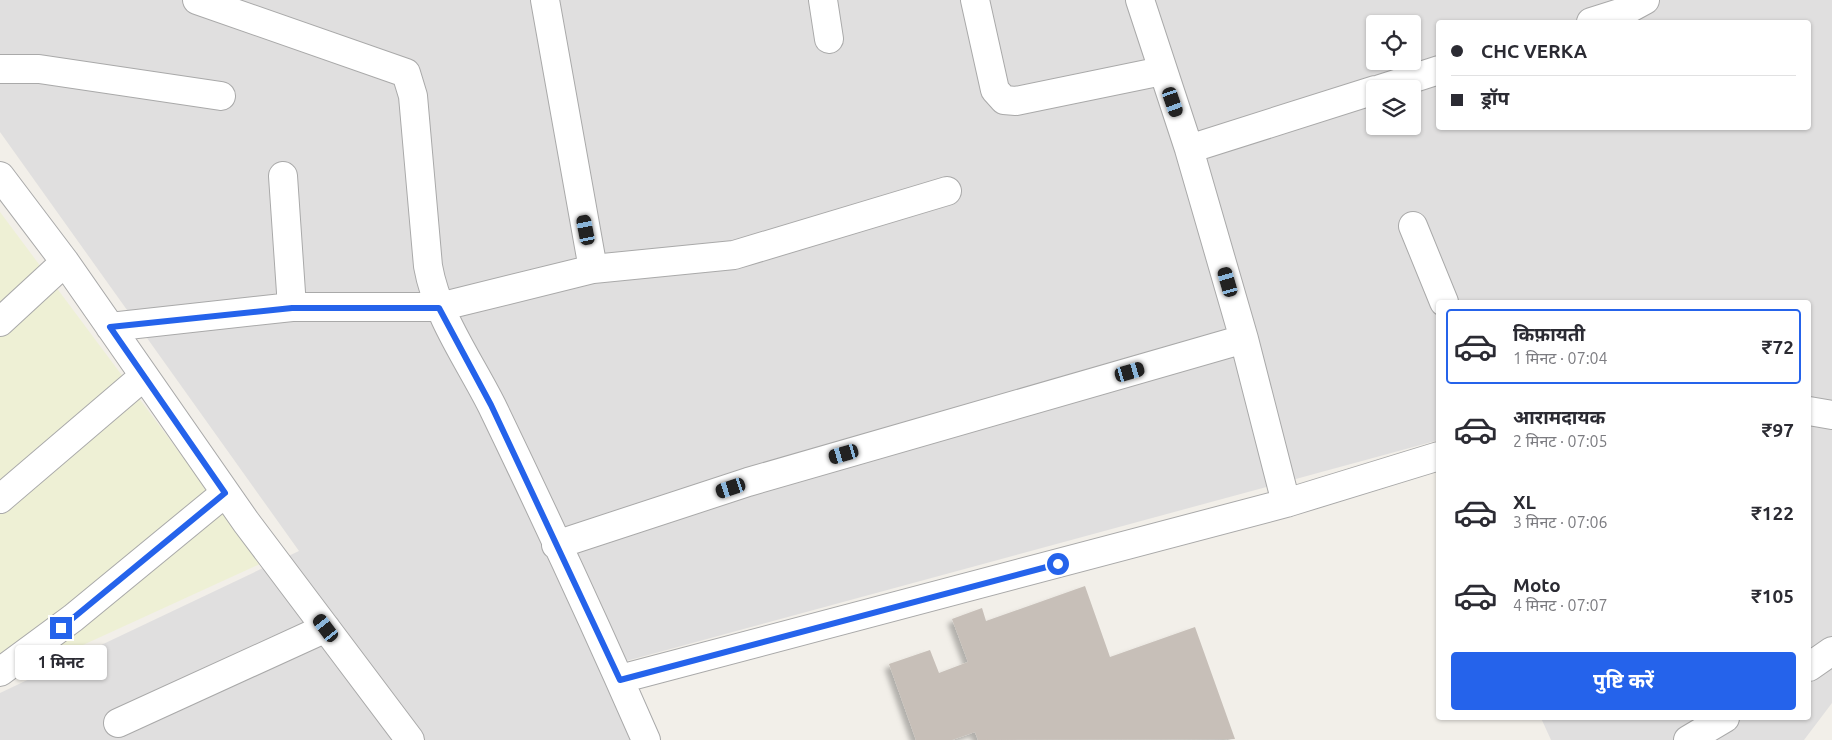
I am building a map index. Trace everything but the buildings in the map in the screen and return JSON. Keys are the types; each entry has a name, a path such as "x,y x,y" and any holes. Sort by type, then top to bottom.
{"street":[{"path":"197,0 406,73 411,84 415,115 428,266 432,289 439,308 491,405 620,680 644,740"},
{"path":"545,0 593,270"},
{"path":"823,0 829,39"},
{"path":"975,0 995,90 999,97 1004,100 1016,101 1162,70"},
{"path":"1140,0 1189,149 1244,339 1286,503"},
{"path":"1597,20 1623,12 1645,0"},
{"path":"0,69 39,69 221,96"},
{"path":"1408,80 1436,71"},
{"path":"1189,149 1366,93"},
{"path":"0,176 65,262 225,493 410,740"},
{"path":"282,176 292,308"},
{"path":"110,327 292,308 439,308 593,270 734,255 947,191"},
{"path":"1413,226 1443,300"},
{"path":"0,322 65,262"},
{"path":"556,545 748,482 1244,339"},
{"path":"0,499 144,376"},
{"path":"1811,411 1832,415"},
{"path":"620,680 1286,503 1436,457"},
{"path":"0,672 73,618 225,493"},
{"path":"118,723 326,628"},
{"path":"1811,666 1832,651"},
{"path":"1688,740 1722,720"}],"shaded area":[{"path":"0,0 1832,0 1832,703 1804,740 1551,740 1542,720 1811,720 1811,300 1436,300 1436,441 619,663 651,740 0,740 0,693 299,551 0,132"}],"green space":[{"path":"0,212 262,563 0,683"}],"route":[{"path":"61,628 225,493 110,327 292,308 439,308 491,405 620,680 1058,564"}]}
